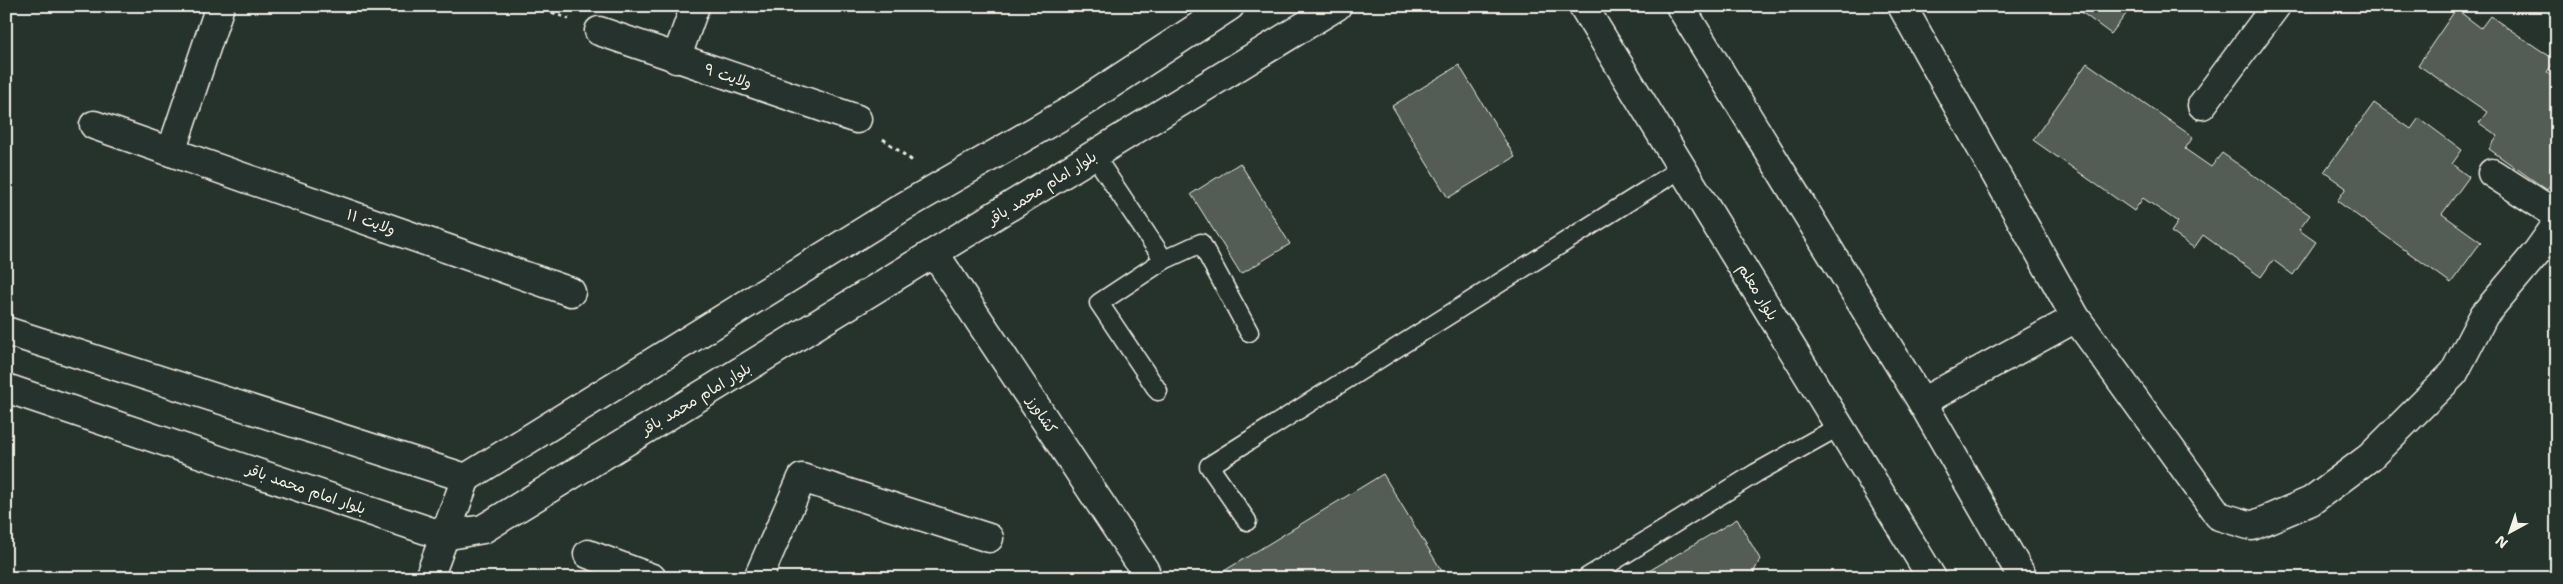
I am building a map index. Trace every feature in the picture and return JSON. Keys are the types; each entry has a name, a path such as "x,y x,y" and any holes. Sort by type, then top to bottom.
{"street":[{"path":"171,152 220,6"},
{"path":"676,59 695,6"},
{"path":"428,578 466,478 943,184 1068,112 1230,6"},
{"name":"بلوار امام محمد باقر","path":"6,388 444,536 482,529 935,254 1337,6"},
{"name":"بلوار معلم","path":"1583,6 1932,578"},
{"path":"1680,6 1922,402 2023,578"},
{"path":"1902,6 2076,318 2219,516 2252,526 2311,501 2370,457 2454,372 2484,315 2537,252 2557,224"},
{"path":"2202,105 2276,6"},
{"name":"ولایت ۹","path":"599,31 676,59 857,119"},
{"name":"ولایت ۱۱","path":"94,125 571,292"},
{"path":"2492,173 2557,215"},
{"name":"کشاورز","path":"935,254 1144,571 1142,578"},
{"path":"1922,402 2076,318"},
{"path":"6,331 466,478"},
{"path":"758,578 802,478 989,538"},
{"path":"588,554 652,578"}],"lane":[{"path":"1094,156 1164,260"},
{"path":"1248,521 1209,466 1682,168"},
{"path":"1158,391 1099,303 1164,260 1202,243 1249,332"},
{"path":"1586,578 1756,473 1840,426"}],"path":[{"path":"857,119 943,184"}],"building":[{"path":"2073,6 2132,6 2111,34"},
{"path":"2456,9 2481,28 2490,16 2555,60 2547,72 2557,79 2557,176 2547,190 2489,149 2498,136 2479,123 2487,112 2418,65"},
{"path":"2087,63 2193,137 2185,149 2211,167 2222,153 2310,215 2299,230 2316,242 2293,275 2273,260 2261,277 2203,235 2194,248 2171,232 2178,222 2143,198 2134,211 2033,140"},
{"path":"1459,65 1515,157 1448,198 1392,106"},
{"path":"2374,103 2411,129 2419,118 2462,150 2452,164 2469,177 2442,214 2481,242 2451,283 2337,201 2346,188 2324,172"},
{"path":"1240,163 1290,244 1241,274 1191,194"},
{"path":"1383,474 1446,578 1229,578 1224,571"},
{"path":"1737,519 1760,559 1751,578 1637,578"}]}
